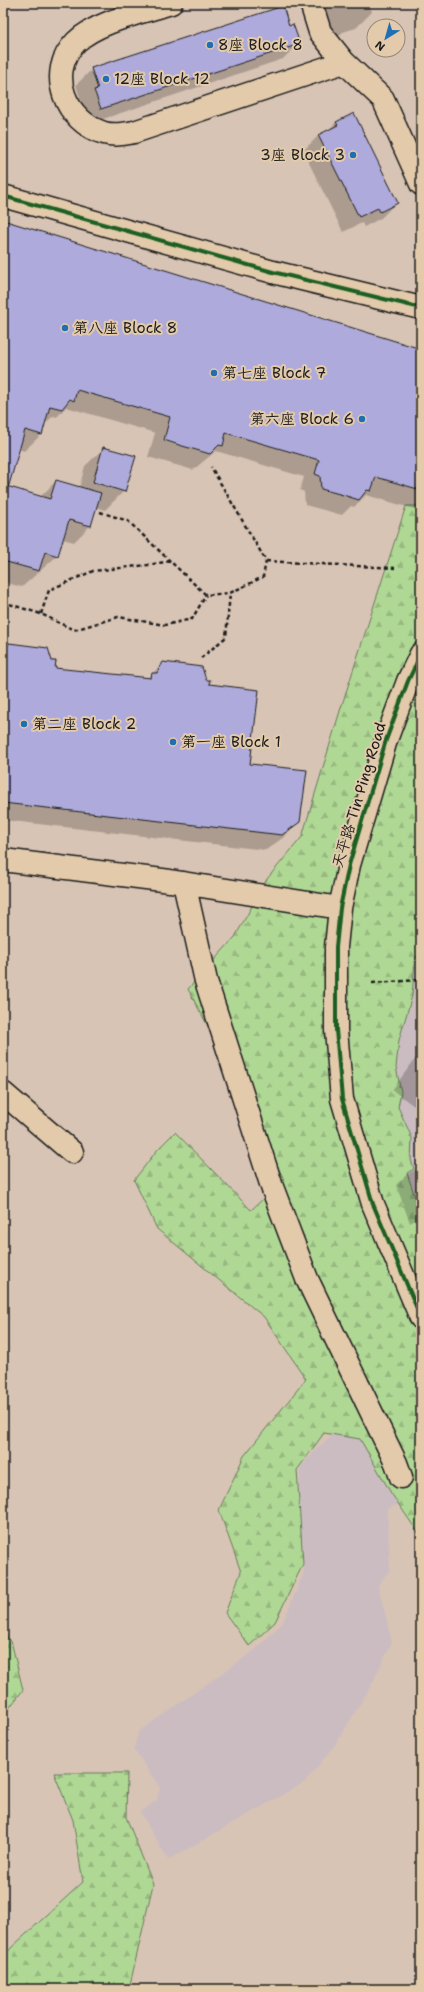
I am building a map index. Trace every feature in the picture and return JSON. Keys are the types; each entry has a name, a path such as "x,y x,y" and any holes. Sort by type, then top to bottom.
{"street":[{"path":"171,3 99,27 86,33 75,43 64,61 61,83 64,97 70,110 80,121 92,129 106,134 120,135 134,132 344,62"},
{"path":"311,3 320,32 344,62 383,99 421,184"},
{"path":"3,196 272,272 421,308"},
{"name":"天平路 Tin Ping Road","path":"421,654 408,681 386,740 349,865 340,908 336,947 336,1030 342,1099 373,1204 421,1318"},
{"path":"3,860 184,883 340,908"},
{"path":"184,883 206,980 272,1187 307,1279 396,1463 401,1477"},
{"path":"3,1093 72,1152"}],"path":[{"path":"100,512 128,521 206,595 230,593 263,577 266,561 211,467"},
{"path":"41,614 49,590 93,571 170,561"},
{"path":"266,561 395,568"},
{"path":"201,658 226,637 230,593"},
{"path":"3,602 41,614 74,630 118,617 165,625 192,619 206,595"},
{"path":"372,983 421,980"}],"shaded area":[{"path":"421,825 421,1211 411,1188 407,1173 387,1076"},
{"path":"350,1421 408,1500 387,1509 390,1570 378,1585 392,1642 371,1686 335,1745 305,1782 168,1860 140,1812 156,1801 160,1788 134,1749 138,1732 254,1651 283,1622 304,1572 299,1495 300,1467 318,1447"}],"green space":[{"path":"406,506 421,506 421,951 415,959 412,996 399,1040 396,1067 401,1092 398,1107 412,1138 411,1160 414,1169 407,1173 421,1215 421,1537 391,1493 360,1439 324,1433 297,1470 303,1564 275,1622 249,1646 225,1613 241,1572 219,1510 244,1456 306,1379 264,1317 157,1229 134,1180 158,1149 175,1132 251,1210 284,1180 217,1043 188,989 235,937 267,879 302,837 340,711"},
{"path":"3,1630 12,1645 23,1690 3,1716"},
{"path":"54,1773 127,1773 126,1817 153,1884 129,1989 3,1989 3,1957 83,1882 73,1820"}],"building":[{"path":"283,6 289,26 293,24 300,44 101,109 94,90 98,89 91,68"},
{"path":"354,113 398,203 380,212 378,208 359,217 318,135 338,125 336,122"},
{"path":"3,220 421,349 421,490 376,477 371,491 367,490 359,500 321,489 320,476 315,474 319,460 226,433 223,446 219,445 210,454 164,440 170,417 77,390 74,401 70,399 62,409 50,406 42,435 25,430 9,485 3,484"},
{"path":"103,447 136,456 125,492 93,482"},
{"path":"56,480 101,493 91,526 69,520 58,556 45,552 39,571 3,561 3,485 50,499"},
{"path":"9,643 48,648 52,661 56,661 55,668 151,678 152,673 157,673 163,662 202,667 206,680 210,680 209,684 259,690 250,764 307,770 300,822 282,835 3,803 3,653"}],"cycle path":[{"path":"3,196 273,272 421,308"},
{"path":"421,654 408,681 386,740 349,865 340,908 336,947 336,1030 342,1099 373,1204 421,1318"}],"place":[{"name":"8座 Block 8","path":"210,45"},
{"name":"12座 Block 12","path":"106,79"},
{"name":"3座 Block 3","path":"353,155"},
{"name":"第八座 Block 8","path":"65,328"},
{"name":"第七座 Block 7","path":"214,373"},
{"name":"第六座 Block 6","path":"362,419"},
{"name":"第二座 Block 2","path":"24,724"},
{"name":"第一座 Block 1","path":"173,742"}]}
